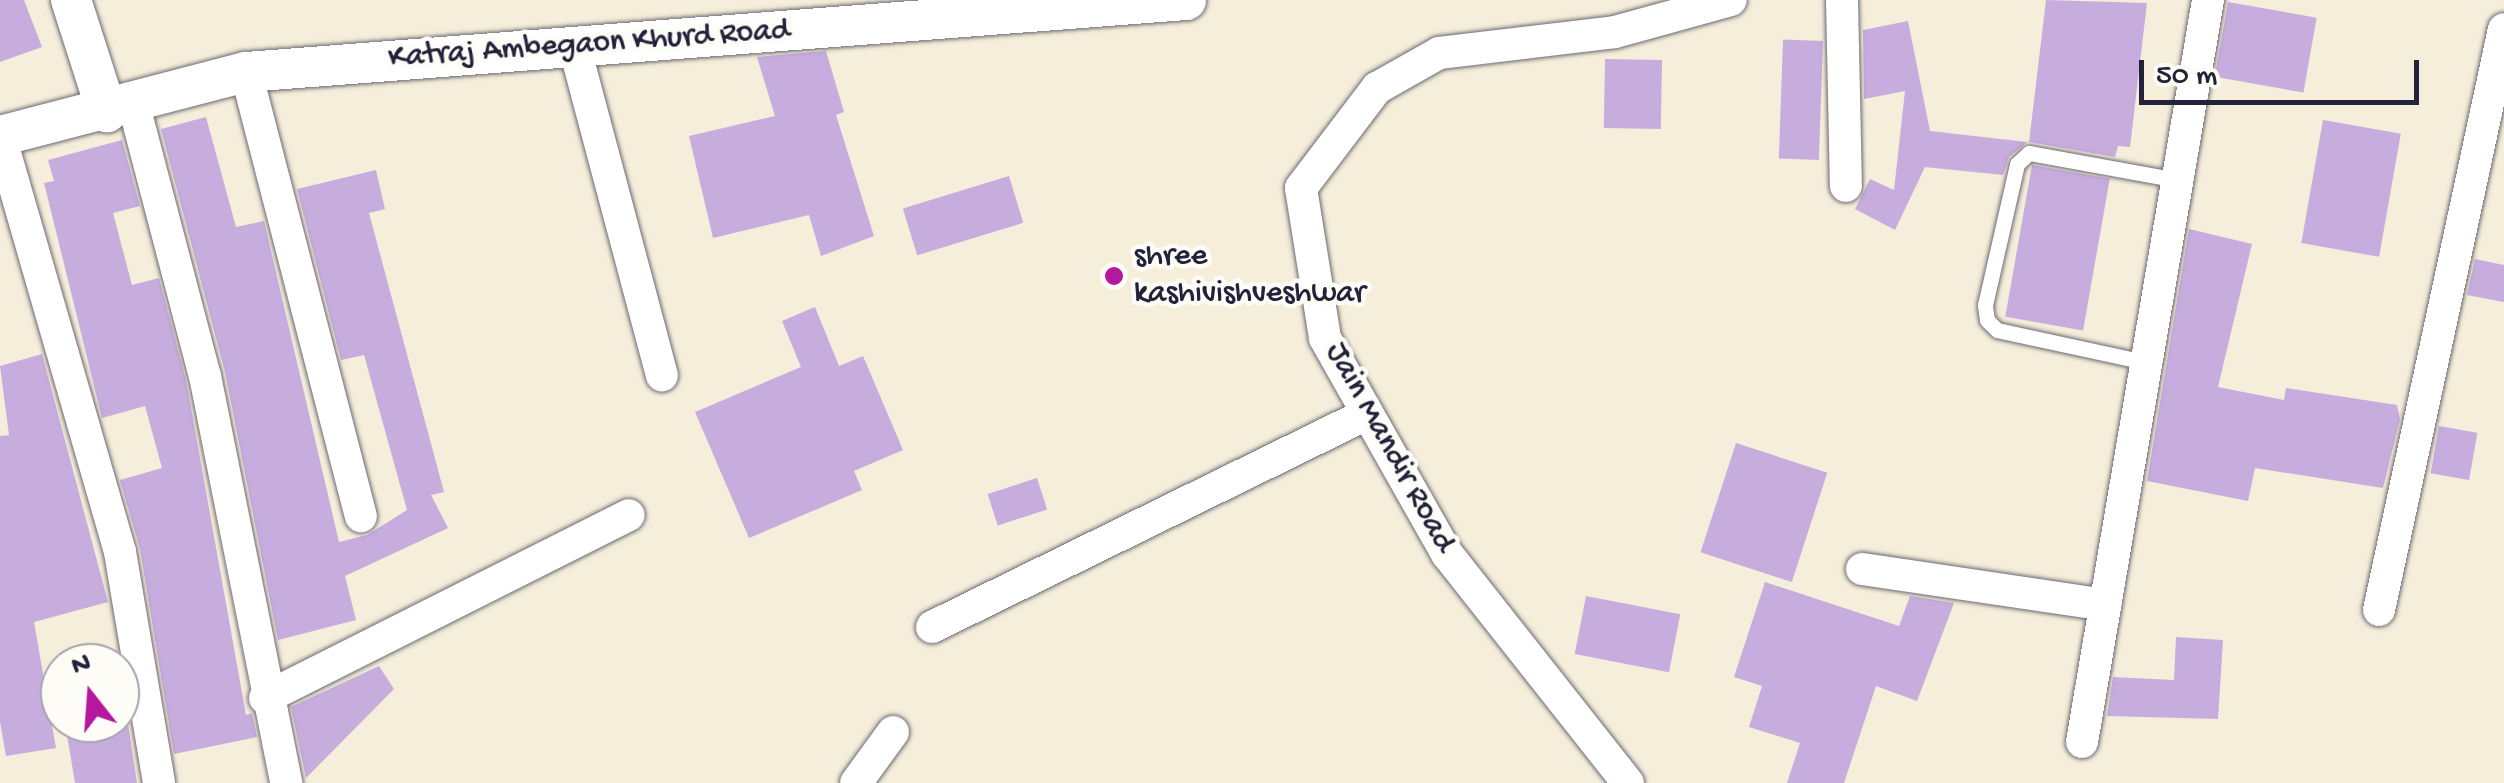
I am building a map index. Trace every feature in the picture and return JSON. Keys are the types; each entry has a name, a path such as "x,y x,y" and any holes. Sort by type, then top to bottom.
{"street":[{"path":"71,0 120,109 205,376 266,698 286,783"},
{"name":"Katraj Ambegaon Khurd Road","path":"0,136 120,109 246,72 1186,0"},
{"name":"Jain Mandir Road","path":"1628,783 1447,554 1324,338 1302,188 1377,88 1439,53 1615,32 1731,0"},
{"path":"1842,0 1846,186"},
{"path":"2082,742 2208,0"},
{"path":"2379,610 2504,30"},
{"path":"574,45 662,376"},
{"path":"246,72 361,516"},
{"path":"0,136 120,552 159,783"},
{"path":"932,626 1368,414"},
{"path":"266,698 629,515"},
{"path":"1862,570 2105,605"},
{"path":"856,783 893,732"}],"lane":[{"path":"2145,362 1997,330 1987,320 1986,305 2018,164 2029,154 2177,180"}],"building":[{"path":"0,0 24,0 42,47 0,62"},
{"path":"2046,0 2147,3 2130,147 2118,146 2115,157 2029,142"},
{"path":"2228,2 2317,18 2303,92 2215,77"},
{"path":"1908,21 1930,131 2027,142 2009,157 2003,175 1925,167 1895,230 1855,209 1870,179 1894,190 1905,91 1864,99 1863,30"},
{"path":"1783,40 1823,41 1819,160 1779,159"},
{"path":"826,51 844,112 836,115 874,236 821,256 809,215 713,238 689,136 775,116 757,57"},
{"path":"1605,59 1662,60 1661,129 1604,128"},
{"path":"206,117 236,227 264,221 339,542 367,535 407,510 364,355 341,360 297,189 376,170 385,209 369,213 444,492 431,495 448,528 345,576 356,620 278,640 225,372 161,129"},
{"path":"2323,120 2401,134 2379,257 2301,243"},
{"path":"122,140 140,206 113,213 132,285 159,278 186,380 246,715 252,713 257,737 174,754 140,549 120,480 162,468 145,406 102,418 44,183 54,181 48,160"},
{"path":"2032,165 2110,179 2083,330 2005,317"},
{"path":"1009,176 1023,223 917,255 903,208"},
{"path":"2189,229 2252,244 2218,387 2284,400 2286,388 2397,405 2400,419 2383,488 2255,468 2248,501 2147,481"},
{"path":"2475,259 2504,265 2504,302 2467,295"},
{"path":"815,307 839,366 863,356 903,450 854,471 862,490 749,538 695,412 801,367 782,321"},
{"path":"42,354 108,602 34,622 40,656 40,743 55,743 56,748 6,756 0,722 0,436 9,435 0,366"},
{"path":"2439,426 2477,433 2469,480 2431,473"},
{"path":"1736,443 1827,473 1792,582 1700,552"},
{"path":"1037,478 1047,509 998,525 988,494"},
{"path":"1765,582 1899,626 1910,596 1954,603 1917,701 1876,686 1844,783 1787,783 1800,743 1749,727 1762,686 1734,677"},
{"path":"1586,596 1680,614 1669,672 1575,654"},
{"path":"2176,637 2223,640 2218,719 2107,716 2113,677 2174,680"},
{"path":"379,666 394,689 306,778 291,707"},
{"path":"68,743 131,743 137,783 75,783"}],"place":[{"name":"shree kashivishveshwar","path":"1114,276"}]}
